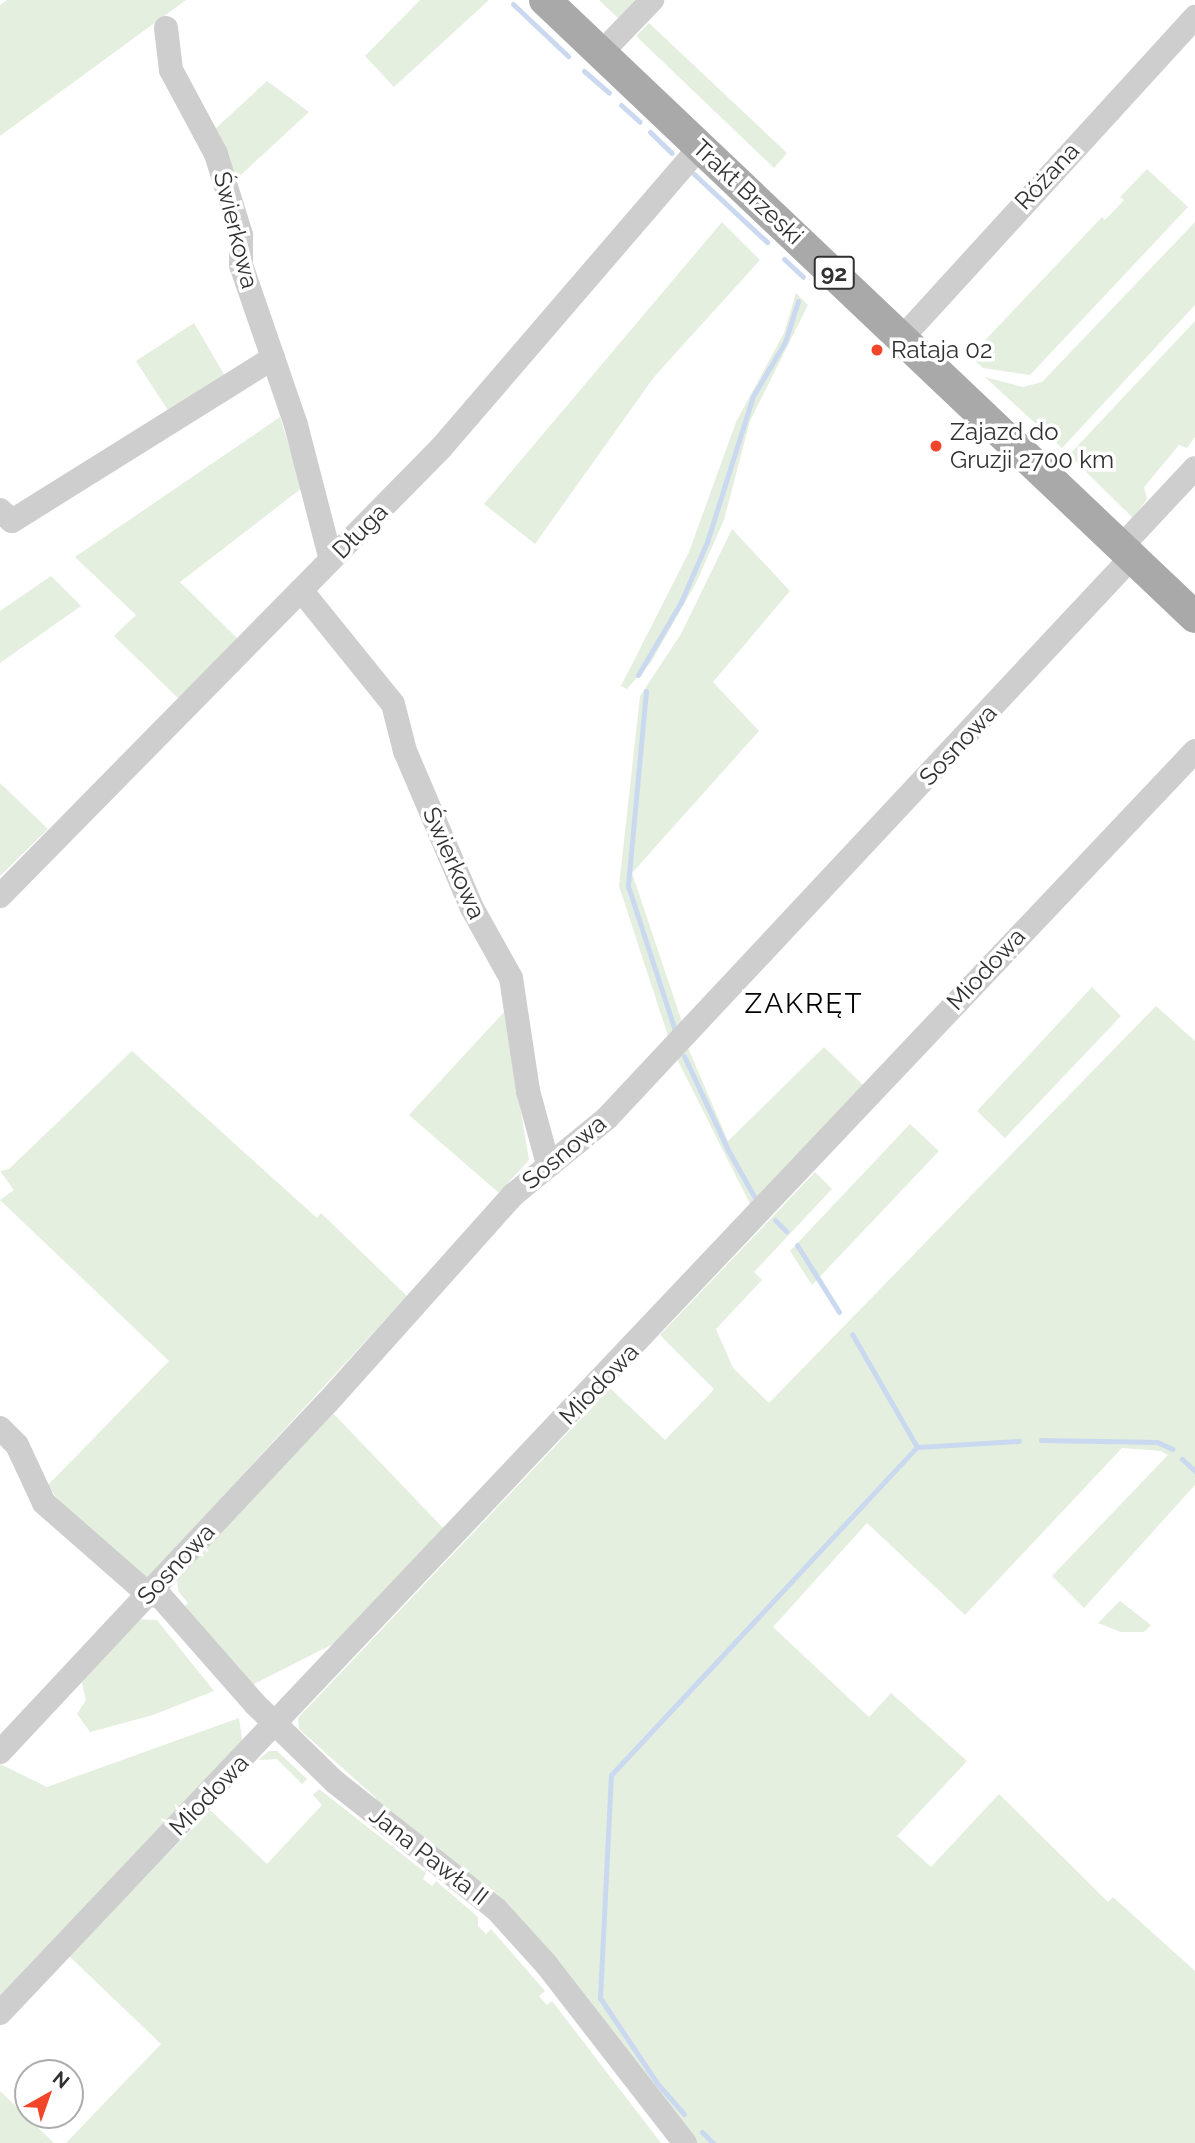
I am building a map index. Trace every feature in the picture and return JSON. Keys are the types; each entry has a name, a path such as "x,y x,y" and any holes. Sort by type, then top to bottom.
{"main road":[{"name":"Trakt Brzeski","path":"545,0 1195,617"}],"street":[{"path":"601,53 652,0"},
{"name":"Różana","path":"902,338 1195,17"},
{"name":"Świerkowa","path":"166,28 171,70 216,154 241,235 241,265 310,470 331,560"},
{"name":"Długa","path":"0,896 331,560 514,367 700,147"},
{"path":"6,516 273,358"},
{"name":"Sosnowa","path":"4,1738 148,1594 513,1195 607,1118 1126,552 1195,468"},
{"name":"Świerkowa","path":"301,590 393,704 405,751 467,895 511,978 528,1091 548,1164"},
{"name":"Miodowa","path":"0,2013 1195,751"},
{"name":"Jana Pawła II","path":"0,1428 17,1445 44,1503 148,1594 166,1602 276,1724 335,1782 497,1910 546,1964 685,2143"}],"green space":[{"path":"7,0 186,0 0,136 0,5"},
{"path":"420,0 489,0 394,87 365,56"},
{"path":"599,0 635,0 618,18"},
{"path":"649,23 787,153 774,168 636,36"},
{"path":"267,81 309,112 231,184 215,129"},
{"path":"1147,169 1188,207 1030,375 983,368 970,356 1102,217 1105,220 1124,200 1120,197"},
{"path":"722,222 760,260 654,377 535,544 484,504"},
{"path":"1195,222 1195,305 1062,448 985,377 1023,387 1042,382"},
{"path":"796,293 808,305 750,421 724,520 696,583 651,662 627,689 621,686 689,552 736,422 784,333"},
{"path":"1195,321 1195,437 1187,448 1179,445 1144,487 1147,499 1133,518 1069,455"},
{"path":"194,323 225,376 169,412 136,361"},
{"path":"280,417 302,488 180,582 238,639 179,699 114,636 136,615 75,557"},
{"path":"732,529 790,591 713,682 759,731 632,873 684,1028 670,1042 619,886 640,696 681,634"},
{"path":"51,576 81,606 0,663 0,611"},
{"path":"0,783 48,829 0,876"},
{"path":"1092,987 1121,1016 1005,1138 977,1111"},
{"path":"1156,1006 1195,1041 1195,1485 1084,1608 1052,1576 1168,1455 1161,1451 1122,1448 965,1615 867,1523 773,1627 869,1717 891,1693 967,1761 897,1836 931,1867 999,1794 1108,1902 1113,1897 1195,1971 1195,2143 696,2143 551,1959 377,1805 376,1798 299,1729 298,1718 610,1388 665,1440 708,1396 714,1389 660,1335 815,1172 832,1189 754,1272 762,1280 716,1329 733,1368 769,1403"},
{"path":"504,1012 529,1160 499,1193 409,1115"},
{"path":"686,1043 728,1141 824,1047 864,1086 751,1206 675,1055"},
{"path":"132,1051 317,1218 321,1213 407,1296 147,1579 62,1506 48,1485 169,1361 0,1200 14,1190 0,1171 9,1169"},
{"path":"910,1124 939,1151 812,1285 790,1251"},
{"path":"329,1409 446,1531 345,1638 248,1687 182,1609 188,1603 178,1591 177,1577"},
{"path":"1120,1601 1151,1625 1144,1632 1121,1632 1098,1623"},
{"path":"134,1619 157,1620 214,1691 153,1715 90,1732 77,1714 86,1700 81,1679"},
{"path":"239,1718 243,1745 0,1999 0,1764 47,1787"},
{"path":"269,1751 277,1751 307,1779 302,1784 277,1759 258,1760"},
{"path":"319,1789 426,1873 423,1879 432,1886 436,1881 478,1917 478,1926 486,1934 491,1929 545,1991 539,1996 547,2005 552,2001 661,2143 66,2143 79,2129 84,2129 84,2124 161,2044 69,1956 210,1810 267,1864 322,1805 313,1795"},
{"path":"0,2091 14,2104 14,2129 39,2129 54,2143 0,2143"}],"waterway":[{"path":"513,4 568,56"},
{"path":"584,71 609,93"},
{"path":"621,105 640,122"},
{"path":"650,132 672,153"},
{"path":"694,174 767,242"},
{"path":"784,259 803,277"},
{"path":"638,675 681,602 707,542 753,396 785,342 798,301"},
{"path":"646,691 628,886 676,1034"},
{"path":"684,1056 728,1150 755,1198"},
{"path":"775,1220 786,1231"},
{"path":"797,1245 839,1312"},
{"path":"684,2114 657,2083 600,1998 611,1775 917,1447 852,1334"},
{"path":"1041,1440 1157,1442 1173,1449"},
{"path":"917,1447 1019,1441"},
{"path":"1182,1459 1195,1471"},
{"path":"702,2132 713,2143"}],"place":[{"name":"Rataja 02","path":"877,350"},
{"name":"Zajazd do Gruzji 2700 km","path":"936,446"}],"district":[{"name":"ZAKRĘT","path":"804,1004"}]}
